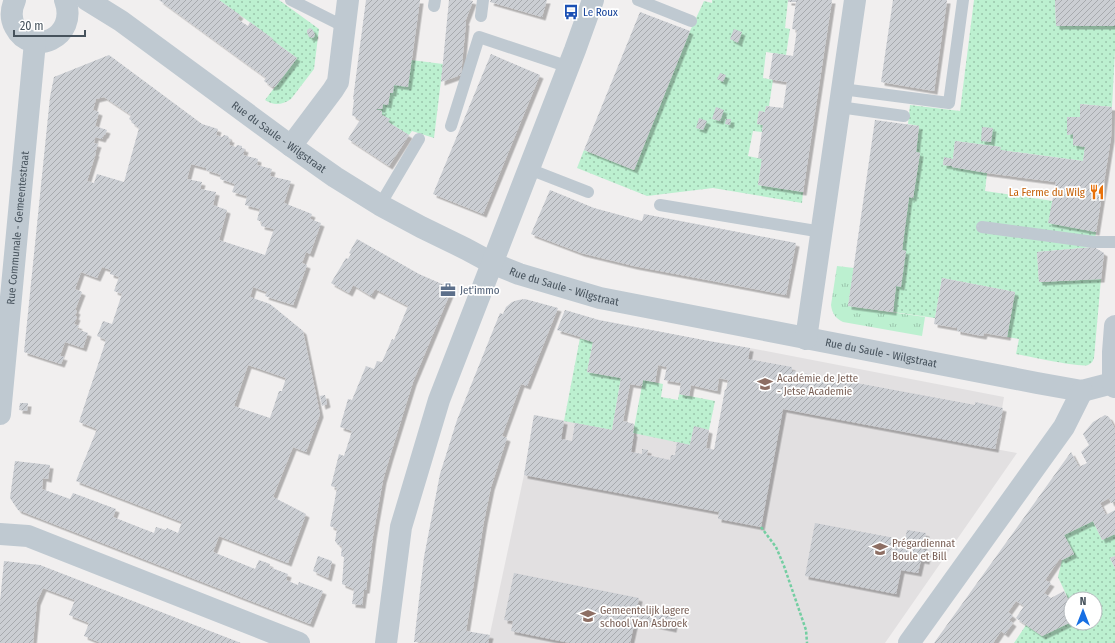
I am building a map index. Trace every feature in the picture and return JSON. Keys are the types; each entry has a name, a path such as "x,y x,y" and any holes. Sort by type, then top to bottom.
{"street":[{"path":"9,12 16,30 22,36 35,42 45,42 60,33 66,26 68,8 65,0"},
{"name":"Rue du Saule - Wilgstraat","path":"87,0 121,21 335,177 380,205 421,227 492,263 518,274 600,298 806,339 1082,391 1114,385"},
{"path":"291,146 337,84 348,0"},
{"path":"386,643 401,527 439,400 569,67 593,0"},
{"path":"806,339 855,0"},
{"name":"Rue Communale - Gemeentestraat","path":"0,414 35,42"},
{"path":"1114,385 1113,352 1115,326"},
{"path":"909,643 1064,427 1082,391"},
{"path":"0,534 28,536 299,643"}],"lane":[{"path":"291,0 345,27"},
{"path":"480,16 483,0"},
{"path":"638,0 691,21"},
{"path":"841,98 948,103 963,0"},
{"path":"451,126 479,37 569,67"},
{"path":"841,98 904,116"},
{"path":"380,205 419,139"},
{"path":"529,169 588,192"},
{"path":"660,205 822,232"},
{"path":"982,227 1094,242 1115,242"}],"path":[{"path":"761,527 776,547 784,566 806,630 807,643"}],"shaded area":[{"path":"750,348 1004,397 995,449 1017,453 885,643 488,643 524,475 534,415 732,453"}],"green space":[{"path":"219,0 279,0 319,29 314,69 291,99 284,103 278,104 265,100 297,58"},
{"path":"712,0 788,0 785,28 790,29 786,55 766,52 763,78 773,80 769,106 766,106 765,112 759,111 757,124 763,125 762,132 753,131 748,156 762,159 758,185 803,192 802,203 713,188 647,196 577,168 584,150 634,170 690,31 704,1 712,3"},
{"path":"974,0 1055,0 1056,26 1115,26 1112,107 1081,104 1080,117 1067,117 1067,135 1073,134 1073,145 1085,147 1083,161 1000,150 1000,147 955,141 953,159 944,158 943,165 987,173 985,191 1053,201 1049,223 1096,232 1094,247 1037,252 1039,282 1101,279 1094,358 1088,365 1065,363 1016,354 1019,339 1007,337 1015,292 942,278 935,318 893,312 896,286 906,251 902,250 909,197 913,198 920,153 916,152 919,126 908,124 910,105 960,111"},
{"path":"411,60 443,64 434,138 412,131 409,135 388,122 389,119 382,115 382,111 377,110 382,109 383,104 388,105 390,93 394,85"},
{"path":"837,266 854,268 848,306 925,317 922,336 843,322 838,319 833,313 831,305"},
{"path":"580,338 593,342 587,372 621,378 612,430 564,421"},
{"path":"643,380 663,384 661,397 678,400 679,394 715,401 709,430 694,427 690,445 633,433"},
{"path":"1093,521 1102,540 1114,534 1115,536 1115,556 1110,558 1115,568 1115,643 1014,643 1026,625 1042,636 1063,626 1063,631 1103,631 1103,591 1064,591 1058,577 1062,560 1074,554 1064,535"}],"building":[{"path":"159,0 219,0 240,15 237,19 248,26 250,22 297,58 276,86 272,87 264,81 266,78"},
{"path":"366,0 420,0 408,87 394,85 393,93 390,93 388,105 383,104 382,109 377,109 382,111 382,115 390,119 388,122 409,135 389,166 348,139 360,120 352,115"},
{"path":"449,0 473,1 465,22 461,75 441,82"},
{"path":"491,0 547,0 542,17 490,2"},
{"path":"788,0 832,0 803,192 758,185 762,159 758,158 763,125 757,124 759,111 765,112 766,106 783,108 787,82 769,79 773,53 793,56 797,30 792,29 796,2 788,2"},
{"path":"893,0 947,0 934,91 881,82"},
{"path":"1055,0 1115,0 1115,26 1056,26"},
{"path":"640,12 690,31 634,170 584,150"},
{"path":"310,28 315,34 312,38 309,37 307,33 307,30"},
{"path":"734,29 742,32 738,43 730,39"},
{"path":"491,54 540,75 483,214 433,194"},
{"path":"109,55 202,124 218,129 216,135 222,137 224,135 228,136 229,139 231,139 229,145 236,147 237,145 242,146 242,148 245,149 243,155 258,159 257,165 272,169 270,176 291,181 284,203 312,214 310,219 321,223 310,254 306,252 302,263 307,265 293,305 265,296 267,292 253,287 250,297 270,304 303,331 320,414 306,452 293,447 273,497 306,514 288,563 219,536 213,552 255,569 259,560 270,564 269,567 288,574 286,580 298,585 299,582 323,591 310,624 18,510 10,498 15,461 50,465 48,479 43,478 42,489 70,499 73,493 116,509 113,517 154,533 156,527 166,530 167,528 178,533 182,522 76,481 97,429 79,422 106,340 97,336 103,321 112,324 122,294 114,291 119,277 110,274 111,270 102,267 97,278 81,272 75,289 82,292 75,310 77,311 75,316 77,317 74,324 79,326 77,329 88,333 83,348 65,342 60,356 64,357 61,364 24,352 50,97 54,77","holes":["104,97 131,115 129,119 139,128 124,182 97,174 94,183 87,181 98,144 94,143 95,137 102,139 107,130 95,126 99,112 93,110 96,99","191,164 206,168 206,170 221,175 220,179 235,184 232,192 247,196 245,205 260,209 257,220 262,222 261,226 274,229 265,255 219,240 227,210 213,205 216,192 200,189 202,182 187,179","248,365 286,378 282,391 279,391 270,418 234,406"]},
{"path":"720,73 726,75 723,82 717,79"},
{"path":"1080,104 1112,107 1111,138 1096,232 1048,223 1056,182 987,173 943,165 944,157 953,159 955,141 1001,147 1000,150 1083,161 1085,147 1073,145 1073,134 1067,135 1067,117 1080,117"},
{"path":"716,107 724,110 720,121 712,119"},
{"path":"699,118 707,121 703,130 696,128"},
{"path":"726,119 731,119 730,125 725,124"},
{"path":"875,120 919,126 916,152 920,153 913,198 909,197 902,250 906,251 901,287 896,286 893,312 848,306"},
{"path":"982,127 993,128 991,142 981,141"},
{"path":"550,190 594,208 642,221 644,214 796,243 786,295 634,266 581,253 531,234"},
{"path":"357,239 419,274 451,288 413,382 383,480 373,536 366,590 364,590 362,605 352,604 354,589 342,584 344,557 341,556 342,546 338,545 335,541 337,529 330,526 337,488 331,486 339,454 344,456 352,431 340,427 348,399 352,400 366,366 374,369 377,361 382,362 392,339 394,340 408,306 375,289 371,296 353,285 349,293 331,283 346,258 348,259 351,254 349,253"},
{"path":"1094,247 1104,253 1101,279 1039,282 1037,252"},
{"path":"942,278 1015,292 1007,337 984,333 983,336 977,335 957,331 957,328 934,324"},
{"path":"525,299 558,308 527,386 521,384 502,436 507,438 491,487 466,631 490,635 488,643 414,642 424,557 440,474 457,420 500,313 503,314 506,307 512,302"},
{"path":"565,310 599,320 750,348 748,359 792,367 792,371 975,405 975,402 1003,408 995,449 783,409 761,527 718,519 719,512 524,475 534,415 564,421 561,439 572,441 575,423 612,430 621,378 587,372 593,342 557,330","holes":["658,365 667,367 664,380 681,383 679,394 689,396 691,385 717,391 719,378 728,380 714,450 706,448 709,430 694,426 690,445 677,442 675,455 671,455 670,460 647,455 648,450 642,449 642,454 631,452 634,424 623,421 630,384 642,386 643,380 655,382"]},
{"path":"325,395 327,404 322,406 320,396"},
{"path":"20,403 28,403 27,411 19,410"},
{"path":"1105,415 1109,417 1115,429 1115,501 1111,503 1109,498 1100,503 1106,515 1115,510 1115,534 1102,540 1093,521 1064,535 1074,554 1062,560 1060,558 1045,580 1051,583 1044,593 1051,598 1063,592 1063,626 1042,636 1016,618 1024,606 1016,601 1008,612 1013,616 1009,620 1013,623 1005,634 1001,631 993,643 934,643 1071,452 1079,467 1087,463 1081,452 1089,445 1083,434 1093,422"},
{"path":"815,523 905,540 907,530 926,533 923,550 928,550 926,561 921,560 918,573 901,570 896,594 805,576"},
{"path":"318,556 332,561 328,578 313,571"},
{"path":"1115,556 1115,568 1110,558"},
{"path":"4,561 40,565 241,643 101,643 84,636 89,623 69,615 75,600 43,588 37,602 33,643 0,643 0,602"},
{"path":"514,573 639,598 637,609 675,617 673,629 635,621 630,643 570,643 511,631 513,621 504,620"}],"place":[{"name":"Le Roux","path":"571,12"},
{"name":"La Ferme du Wilg","path":"1097,192"},
{"name":"Jet'immo","path":"448,290"},
{"name":"Académie de Jette - Jetse Academie","path":"765,384"},
{"name":"Prégardiennat Boule et Bill","path":"880,549"},
{"name":"Gemeentelijk lagere school Van Asbroek","path":"588,616"}]}
